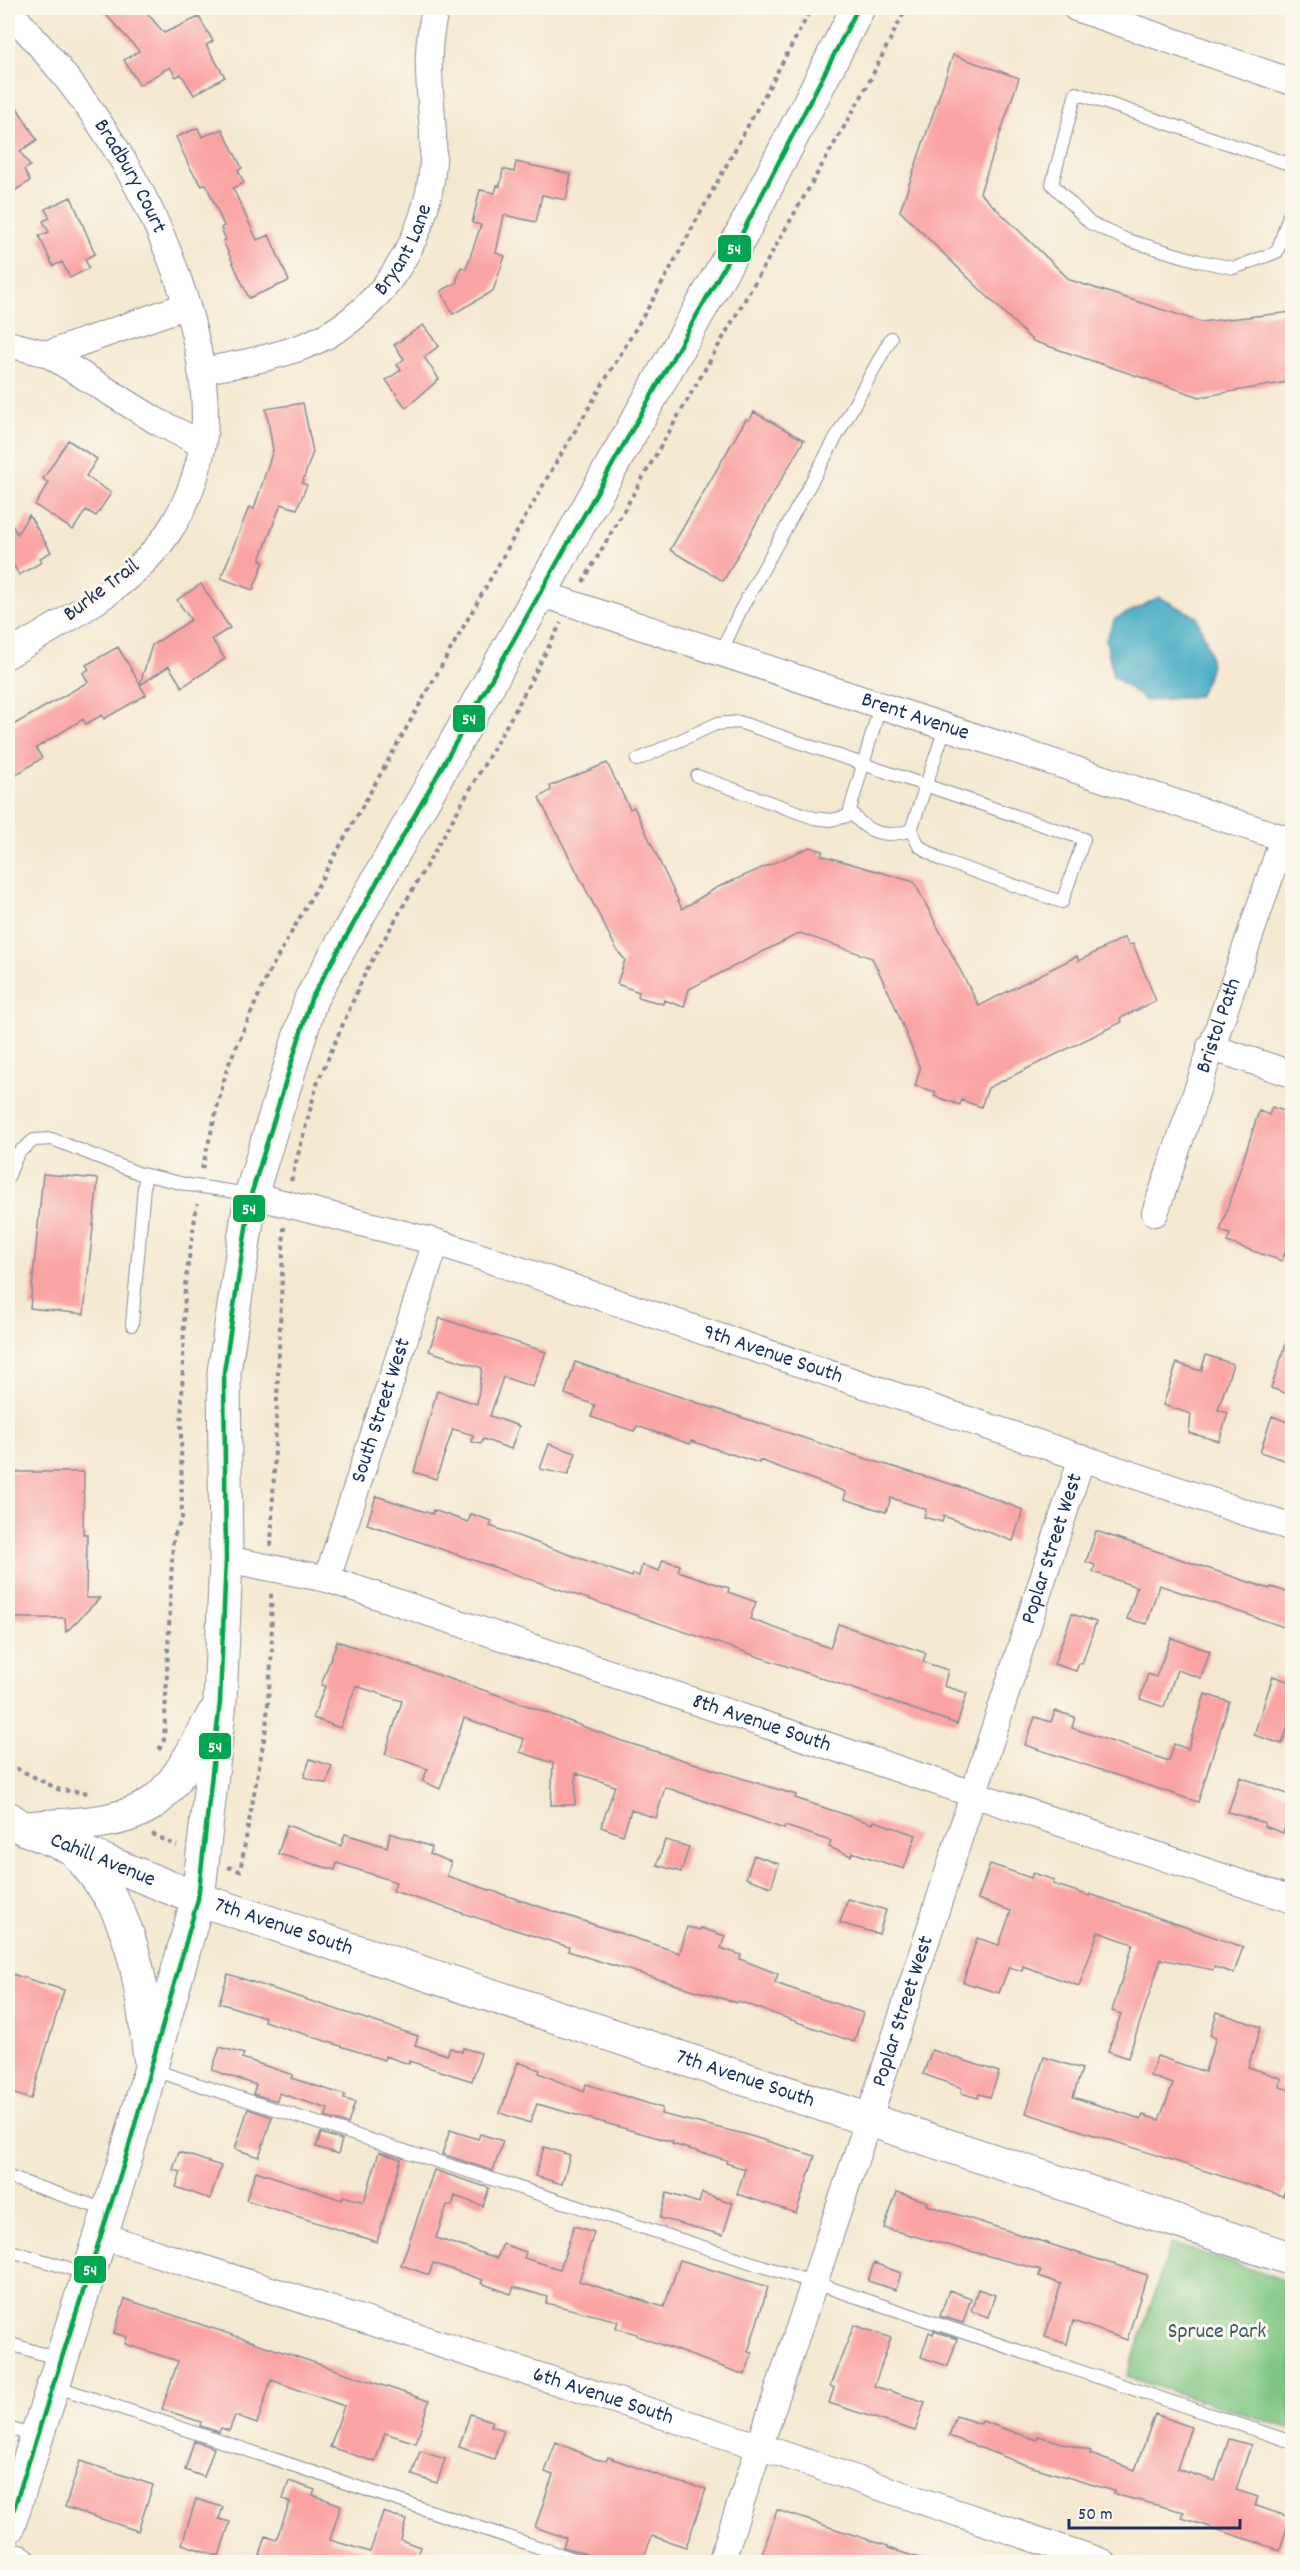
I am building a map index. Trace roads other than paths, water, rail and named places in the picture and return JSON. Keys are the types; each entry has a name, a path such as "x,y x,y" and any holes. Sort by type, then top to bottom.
{"street":[{"name":"Bryant Lane","path":"201,371 262,359 301,348 337,329 361,311 395,274 413,239 427,201 433,161 428,88 429,53 436,8"},
{"path":"8,2527 22,2432 58,2373 152,2070 198,1899 220,1702 226,1559 224,1372 251,1195 312,999 733,251 858,8"},
{"path":"1076,8 1293,82"},
{"name":"Bradbury Court","path":"8,10 63,72 117,150 160,235 185,306 201,371"},
{"path":"48,354 185,306"},
{"path":"8,344 48,354 158,422 202,444"},
{"name":"Burke Trail","path":"8,655 96,601 126,579 153,552 180,512 202,444 205,419 201,371"},
{"name":"Brent Avenue","path":"539,594 1288,840"},
{"name":"Bristol Path","path":"1155,1213 1210,1047 1288,840"},
{"path":"1210,1047 1293,1074"},
{"name":"9th Avenue South","path":"251,1195 436,1242 1293,1528"},
{"name":"South Street West","path":"327,1579 436,1242"},
{"name":"Poplar Street West","path":"721,2562 761,2448 868,2121 1082,1456"},
{"name":"8th Avenue South","path":"226,1559 327,1579 972,1796 1293,1900"},
{"path":"15,1823 111,1821 154,1802 184,1767 220,1702"},
{"name":"Cahill Avenue","path":"15,1823 76,1851 198,1899"},
{"path":"76,1851 112,1900 131,1945 141,1993 152,2070"},
{"name":"7th Avenue South","path":"198,1899 1293,2259"},
{"name":"6th Avenue South","path":"105,2223 761,2448 1103,2562"},
{"path":"8,2559 20,2562"}],"lane":[{"path":"1293,165 1076,93 1052,184 1090,223 1127,240 1199,261 1234,268 1276,252 1293,206"},
{"path":"721,653 740,611 891,338"},
{"path":"880,706 850,810 857,822 877,834 895,835 911,830"},
{"path":"637,760 716,724 739,722 926,785 1084,839 1062,902 941,860 919,846 911,830 926,785 945,728"},
{"path":"697,776 814,818 830,820 854,815"},
{"path":"8,1177 18,1153 34,1140 52,1139 146,1175 251,1195"},
{"path":"132,1325 146,1175"},
{"path":"152,2070 815,2283 1293,2442"},
{"path":"8,2177 105,2223"},
{"path":"8,2250 89,2274"},
{"path":"8,2343 58,2373 583,2562"}],"water":[{"path":"1159,597 1197,617 1210,657 1209,674 1198,696 1146,701 1113,676 1106,639 1115,619"}],"park label":[{"name":"Spruce Park","path":"1217,2332"}]}
